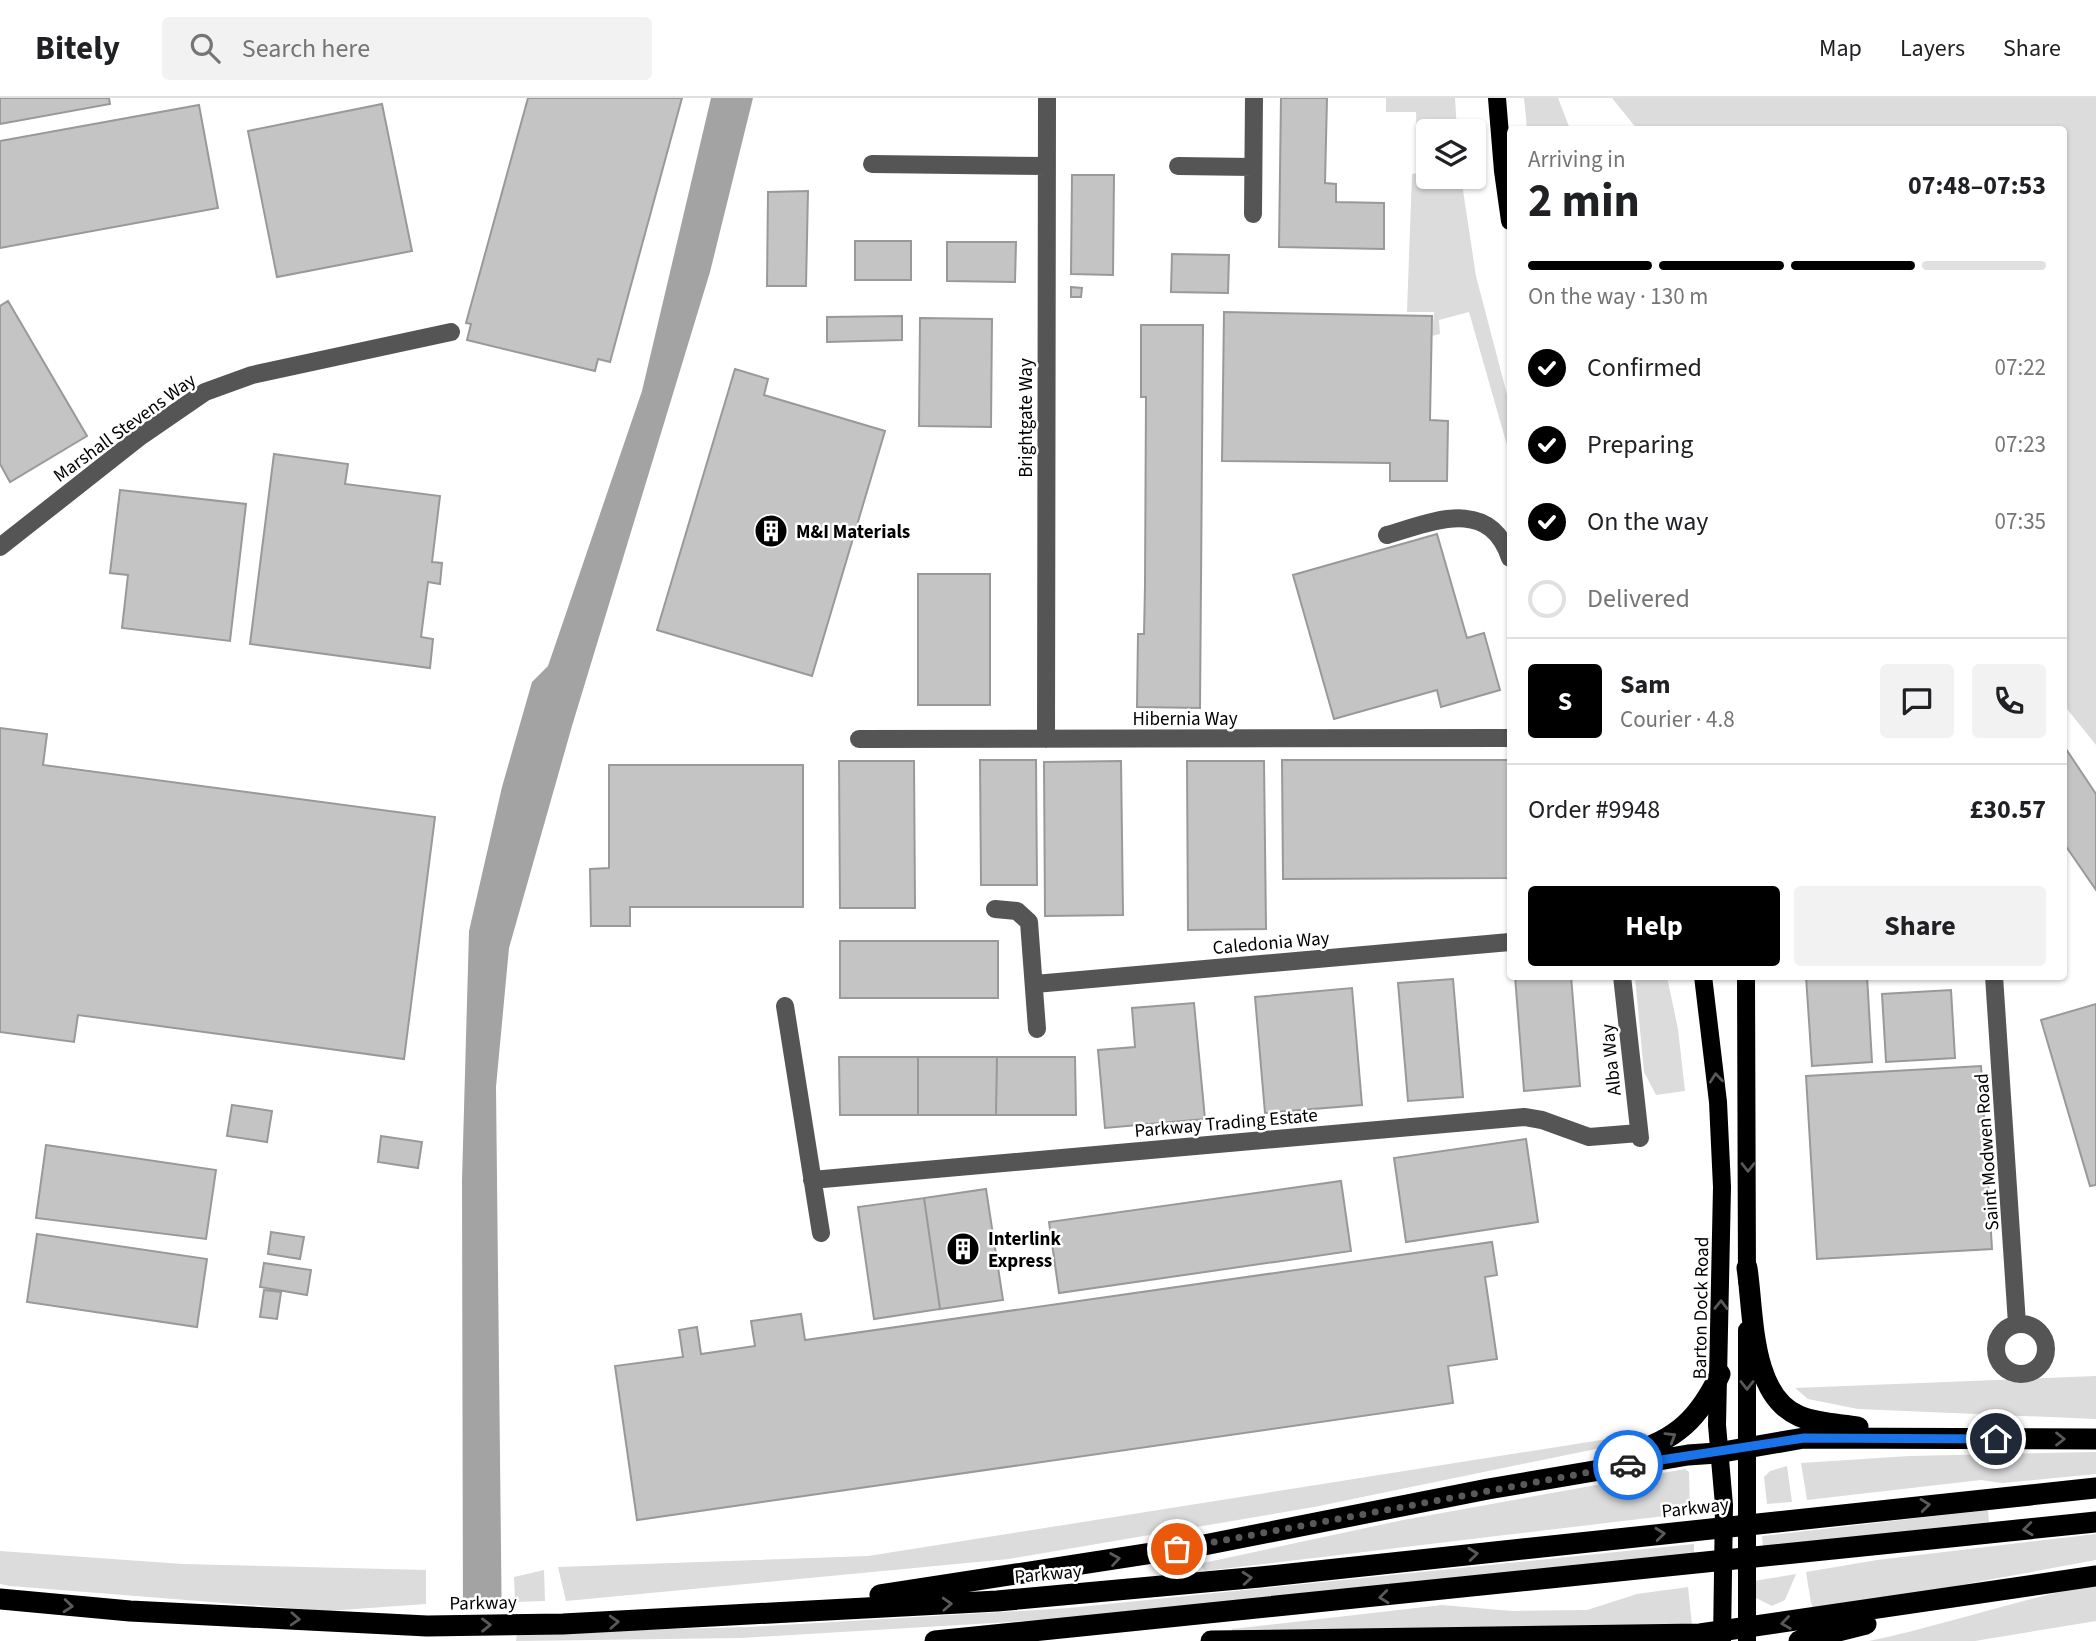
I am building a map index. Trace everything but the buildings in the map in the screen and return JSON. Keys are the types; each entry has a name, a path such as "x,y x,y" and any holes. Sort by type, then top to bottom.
{"highway":[{"path":"1747,1268 1762,1374 1779,1402 1797,1415 1823,1422 1947,1439"},
{"path":"1488,1489 1656,1445 1672,1437 1697,1415 1720,1374"},
{"path":"757,1614 1204,1545 1488,1489 1804,1438 2096,1439"},
{"name":"Parkway","path":"0,1599 104,1609 427,1626 546,1625 757,1614 997,1601 2096,1488"},
{"path":"935,1641 2096,1522"},
{"path":"1211,1641 1722,1637 2096,1576"},
{"path":"1799,1641 2018,1588"}],"main road":[{"path":"1497,98 1507,193"},
{"name":"Barton Dock Road","path":"1703,980 1718,1102 1722,1187 1717,1453 1724,1505 1722,1637"},
{"path":"1746,980 1747,1635"}],"street":[{"name":"Brightgate Way","path":"1046,739 1047,98"},
{"path":"1253,214 1254,98"},
{"path":"872,163 1047,166"},
{"path":"1178,166 1253,167"},
{"name":"Marshall Stevens Way","path":"0,547 141,436 205,392 252,375 451,332"},
{"path":"1387,534 1450,518 1474,519 1501,537 1507,551"},
{"name":"Hibernia Way","path":"859,739 1507,738"},
{"path":"995,909 1017,911 1029,922 1037,1029"},
{"name":"Caledonia Way","path":"1035,984 1507,942"},
{"name":"Alba Way","path":"1622,980 1640,1135"},
{"name":"Saint Modwen Road","path":"1994,980 2017,1324"},
{"path":"785,1006 821,1233"},
{"name":"Parkway Trading Estate","path":"813,1180 1524,1117 1542,1120 1589,1138 1640,1135"}],"shaded area":[{"path":"711,98 753,98 710,272 572,726 509,948 496,1087 502,1641 463,1641 462,1180 469,931 502,787 532,682 548,666 642,391"},
{"path":"1386,98 1455,98 1456,119 1416,119 1416,112 1386,112"},
{"path":"1524,98 1558,98 1569,126 1527,126"},
{"path":"1612,98 2096,98 2096,745 2067,709 2067,126 1635,126"},
{"path":"1416,173 1416,189 1463,189 1476,276 1507,395 1507,445 1469,312 1439,320 1440,334 1432,336 1434,312 1407,312 1412,174"},
{"path":"1635,980 1668,980 1678,1029 1685,1091 1656,1095 1644,1072"},
{"path":"2096,1376 2096,1419 1858,1409 1808,1399 1795,1388"},
{"path":"1645,1433 1648,1435 1615,1445 1314,1507 1009,1559 566,1601 558,1567 868,1556"},
{"path":"2096,1452 2096,1474 2002,1483 1981,1480 1807,1500 1801,1463 1909,1456"},
{"path":"1787,1466 1792,1502 1767,1504 1764,1477 1770,1471"},
{"path":"1685,1469 1689,1472 1690,1513 1205,1571 1201,1567 1203,1563 1403,1520"},
{"path":"1988,1510 1989,1522 1763,1547 1762,1536"},
{"path":"2096,1534 2096,1560 1815,1612 1811,1603 1806,1572 1877,1560"},
{"path":"1694,1544 1694,1555 1092,1617 741,1638 516,1641 517,1633 749,1627 1069,1608"},
{"path":"0,1551 183,1564 426,1570 426,1604 327,1611 10,1586 0,1584"},
{"path":"544,1570 545,1601 515,1602 514,1577"},
{"path":"1796,1574 1785,1600 1772,1606 1754,1597 1754,1581"},
{"path":"2096,1584 2096,1621 1975,1641 1869,1641 2039,1597"},
{"path":"1688,1587 1692,1625 1233,1636 1232,1629 1442,1605 1512,1611 1587,1610 1637,1594"}],"pier":[{"path":"505,1602 506,1641 460,1641 460,1604"}],"way so far":[{"path":"1177,1549 1628,1465"}],"place":[{"name":"M&I Materials","path":"771,531"},
{"name":"Interlink Express","path":"963,1249"}],"route":[{"path":"1628,1465 1717,1453 1787,1439 1996,1439"}]}
